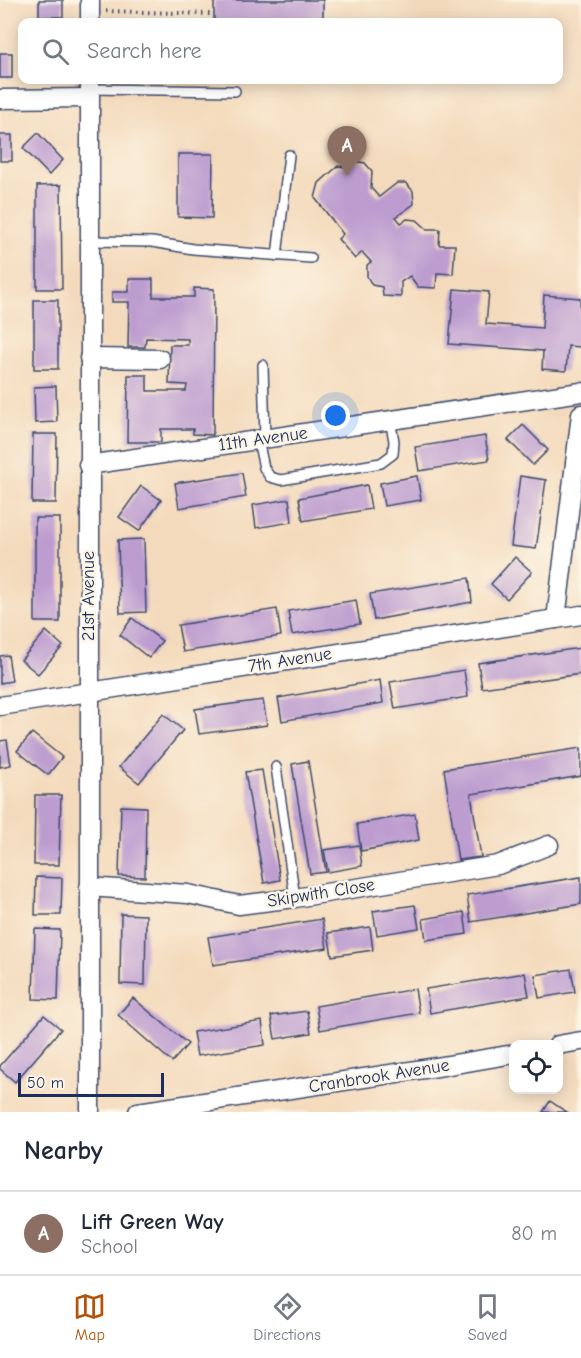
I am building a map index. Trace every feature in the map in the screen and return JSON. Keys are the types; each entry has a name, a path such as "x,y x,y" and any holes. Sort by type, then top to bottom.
{"street":[{"path":"0,99 89,89"},
{"name":"21st Avenue","path":"89,89 90,1112"},
{"path":"90,358 160,359"},
{"name":"11th Avenue","path":"88,465 581,392"},
{"path":"556,619 581,414"},
{"name":"7th Avenue","path":"0,706 581,615"},
{"name":"Skipwith Close","path":"89,888 188,894 239,905 498,865 549,845"},
{"path":"563,1045 581,1041"},
{"name":"Cranbrook Avenue","path":"138,1112 509,1055"}],"lane":[{"path":"89,89 235,91"},
{"path":"277,256 289,155"},
{"path":"89,241 152,242 193,249 311,258"},
{"path":"263,365 262,439 264,468 270,477 281,480 381,463 393,454 394,441 390,420"},
{"path":"276,767 296,898"}],"path":[{"path":"90,11 212,14"}],"building":[{"path":"39,0 63,0 63,17 39,17"},
{"path":"214,0 323,0 323,18 214,18"},
{"path":"0,53 12,53 12,78 0,78"},
{"path":"38,133 63,160 49,175 23,148"},
{"path":"0,135 12,135 12,161 0,161"},
{"path":"178,154 213,154 212,218 178,217"},
{"path":"354,161 365,163 372,171 371,188 379,197 397,183 406,183 413,191 414,204 396,217 401,223 407,219 417,220 427,229 440,229 439,245 455,245 453,274 437,273 436,288 418,287 410,276 401,282 401,297 383,296 382,287 372,285 367,276 367,265 371,262 362,252 355,259 338,239 343,234 315,198 319,183 338,166 348,167"},
{"path":"61,185 62,289 37,289 37,186"},
{"path":"129,279 153,279 153,297 194,297 194,288 214,289 213,435 193,434 193,429 161,429 161,442 127,442 128,375 147,375 147,391 186,391 187,385 169,384 170,345 188,345 188,339 146,338 145,347 128,347 129,302 112,302 112,292 129,292"},
{"path":"454,289 489,292 486,324 542,328 544,295 580,298 581,347 568,346 566,371 542,369 543,351 449,344"},
{"path":"34,300 58,300 58,369 34,369"},
{"path":"56,386 57,422 35,423 34,387"},
{"path":"523,425 548,450 533,465 508,440"},
{"path":"33,434 57,434 56,503 32,503"},
{"path":"485,436 489,460 419,471 415,447"},
{"path":"242,473 246,497 179,508 175,483"},
{"path":"417,476 421,500 384,506 380,483"},
{"path":"520,476 546,480 536,549 511,546"},
{"path":"367,485 371,509 303,521 299,498"},
{"path":"141,486 161,500 139,531 119,517"},
{"path":"289,499 292,522 256,528 253,505"},
{"path":"35,518 60,518 60,622 35,622"},
{"path":"144,539 146,612 120,613 118,540"},
{"path":"515,557 532,572 507,599 491,584"},
{"path":"469,578 472,602 374,620 370,594"},
{"path":"356,600 360,624 292,635 288,611"},
{"path":"277,609 281,636 183,652 178,625"},
{"path":"132,618 162,641 149,658 120,635"},
{"path":"46,631 63,646 38,674 21,660"},
{"path":"580,648 581,674 482,688 478,663"},
{"path":"8,655 12,681 0,683 0,656"},
{"path":"464,670 468,697 395,709 390,682"},
{"path":"380,680 383,703 282,721 278,698"},
{"path":"263,700 267,725 199,734 195,709"},
{"path":"163,714 183,730 139,783 119,767"},
{"path":"32,733 62,757 48,775 17,751"},
{"path":"7,740 11,765 0,767 0,741"},
{"path":"581,748 581,776 471,794 481,857 458,860 444,769"},
{"path":"308,761 326,872 310,874 292,764"},
{"path":"262,770 280,880 264,883 245,772"},
{"path":"35,795 61,795 59,865 34,865"},
{"path":"121,806 146,807 145,877 119,876"},
{"path":"415,814 419,840 361,851 357,824"},
{"path":"359,845 362,866 328,872 324,850"},
{"path":"36,877 62,878 61,915 35,915"},
{"path":"581,877 581,904 471,922 467,895"},
{"path":"415,905 419,928 377,935 373,911"},
{"path":"464,912 467,934 426,940 423,919"},
{"path":"121,914 146,915 145,985 120,984"},
{"path":"322,919 327,948 213,965 208,937"},
{"path":"370,927 373,950 332,956 328,933"},
{"path":"35,929 60,930 58,1000 33,999"},
{"path":"571,969 575,992 539,998 535,975"},
{"path":"525,973 529,996 430,1013 426,989"},
{"path":"415,989 419,1013 320,1030 316,1006"},
{"path":"133,998 188,1044 172,1062 118,1015"},
{"path":"307,1011 311,1033 275,1039 271,1016"},
{"path":"44,1015 61,1029 15,1082 0,1069 0,1066"},
{"path":"262,1021 265,1045 197,1056 193,1032"},
{"path":"550,1101 562,1109 567,1112 543,1112"}],"place":[{"name":"Lift Green Way","path":"347,176"}]}
